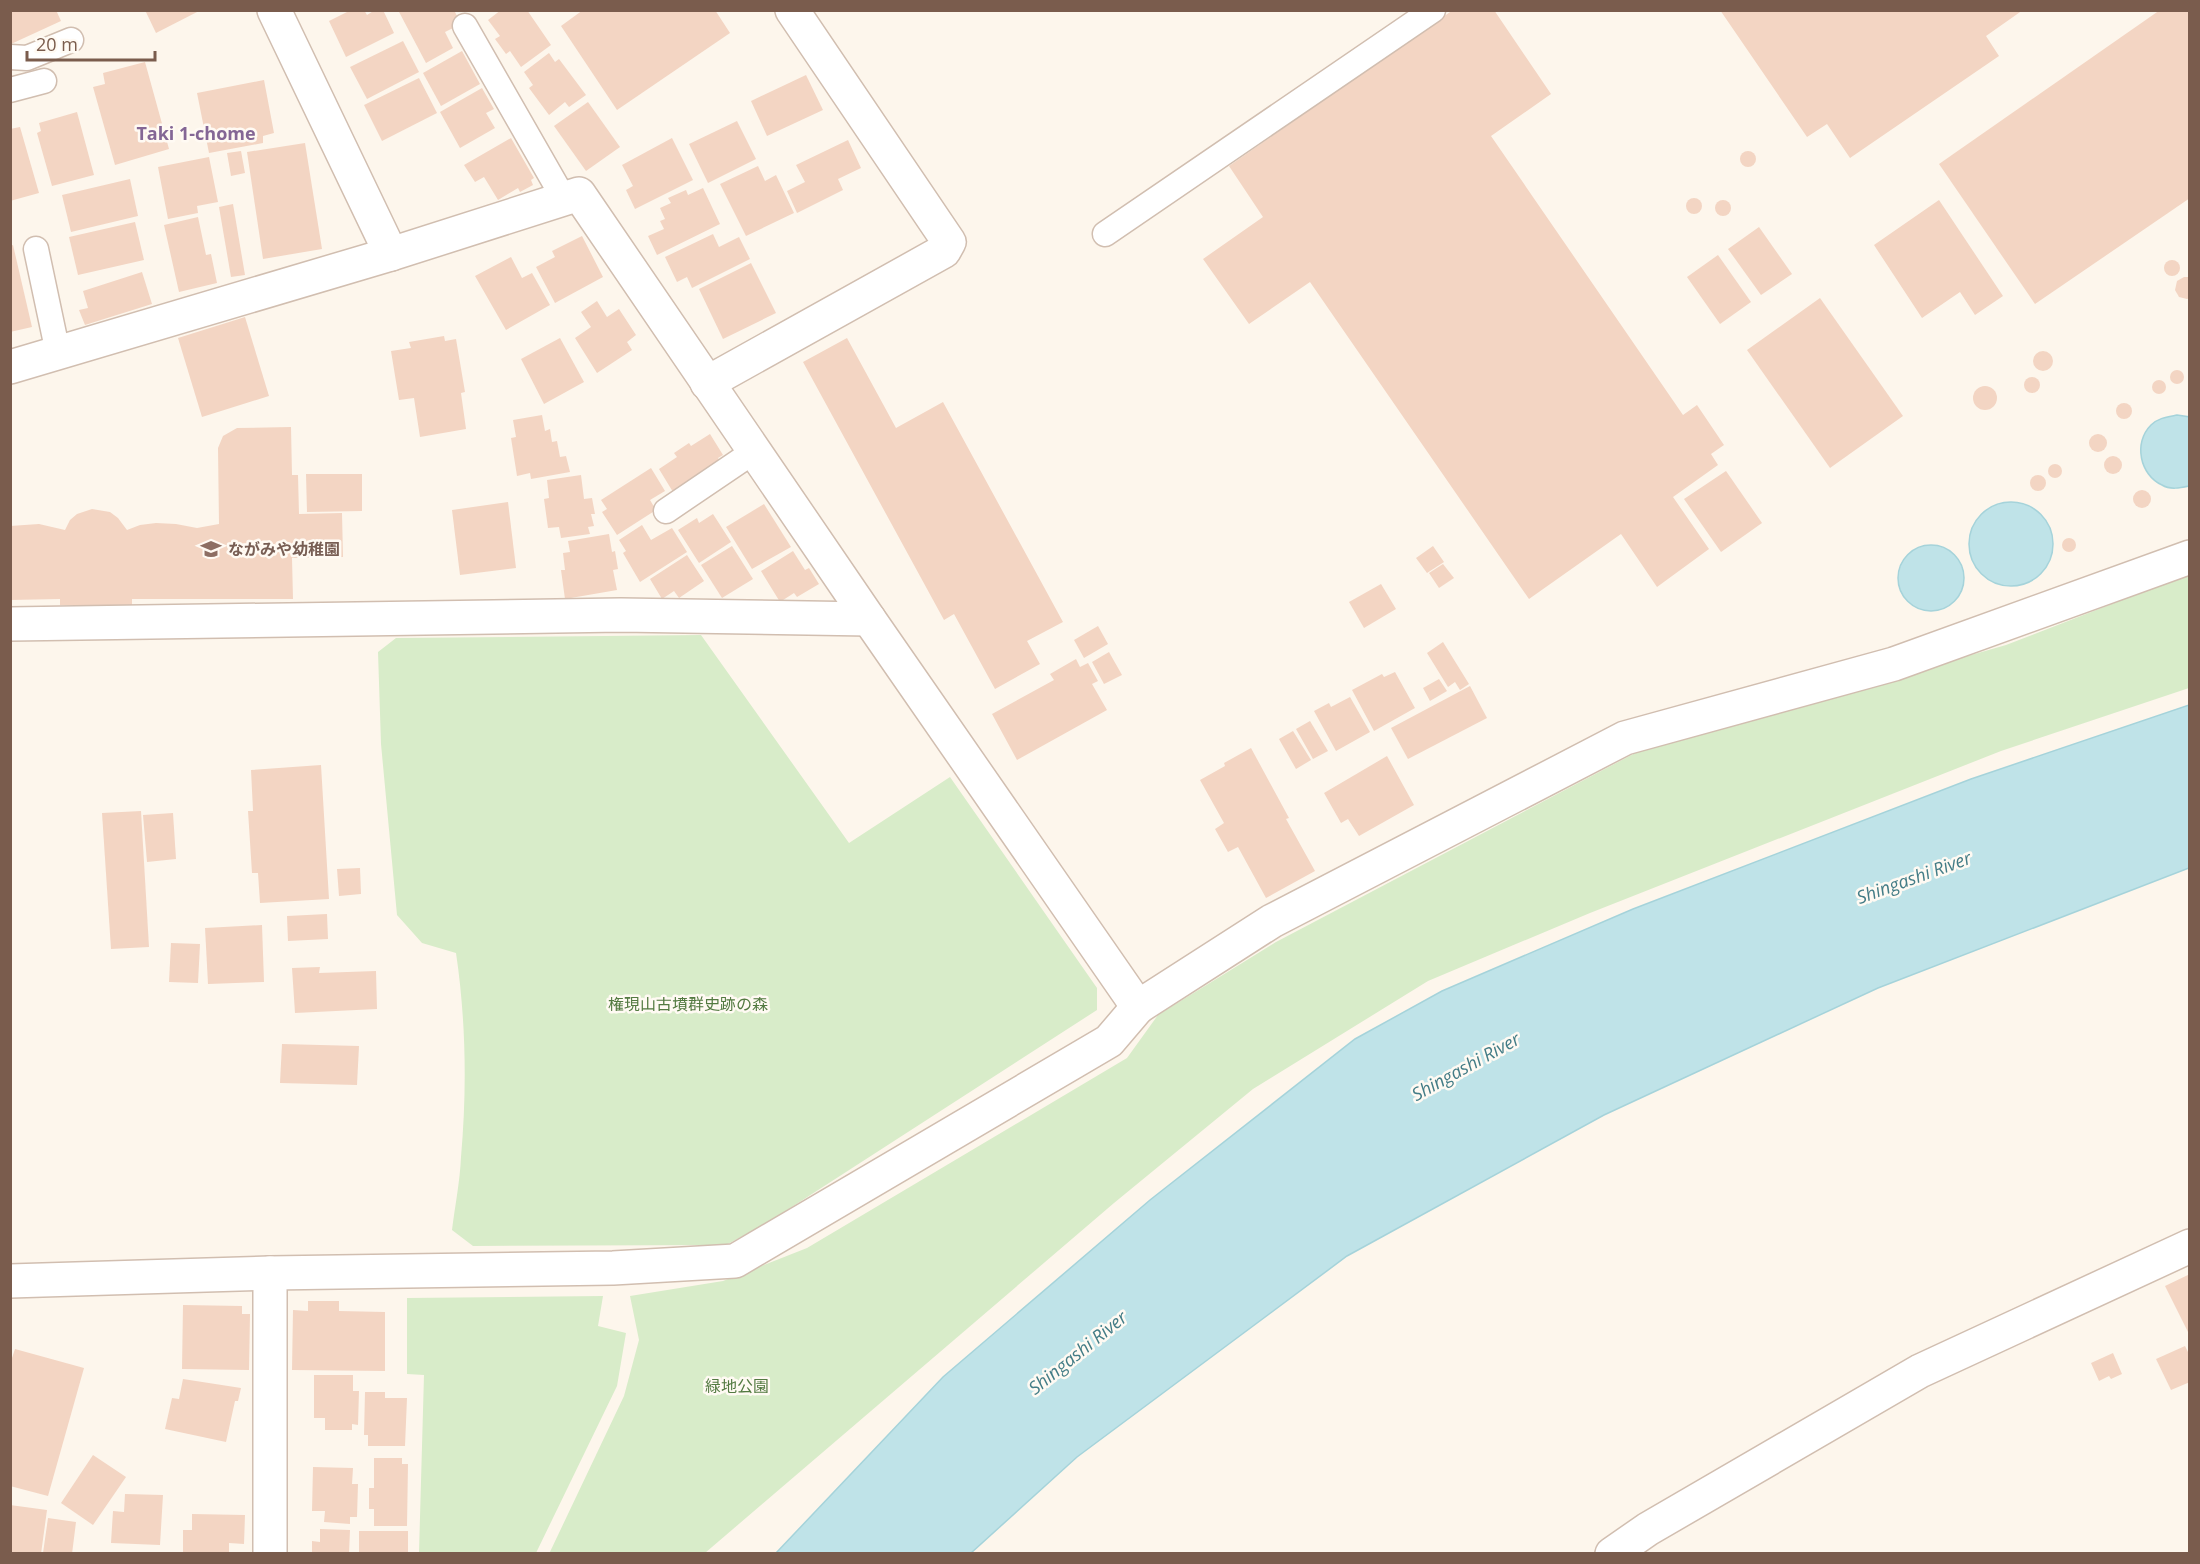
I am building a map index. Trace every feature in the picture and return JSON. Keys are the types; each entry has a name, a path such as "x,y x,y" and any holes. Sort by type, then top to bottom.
{"street":[{"path":"274,10 391,254"},
{"path":"707,383 944,251 949,242 792,10"},
{"path":"10,367 391,254 579,194 753,452 1138,1007"},
{"path":"10,1281 270,1273 613,1268 735,1261 1109,1041 1138,1007 1272,921 1625,738 1894,664 2190,557"},
{"path":"10,624 621,615 868,619"},
{"path":"1612,1554 1648,1529 1920,1371 2190,1246"},
{"path":"270,1273 270,1554"}],"lane":[{"path":"1105,234 1433,10"},
{"path":"465,26 564,199"},
{"path":"10,57 27,58 71,40"},
{"path":"10,90 44,81"},
{"path":"36,249 58,353"},
{"path":"666,512 753,452"}],"green space":[{"name":"緑地公園","path":"2189,574 2189,688 2001,751 1590,913 1428,981 1253,1089 1114,1203 705,1553 549,1554 624,1396 639,1340 630,1296 723,1281 807,1248 1127,1058 1158,1015 1276,942 1641,750 2006,645"},
{"name":"権現山古墳群史跡の森","path":"701,635 849,843 950,777 1097,988 1097,1010 767,1223 726,1245 473,1246 452,1230 459,1184 465,1081 464,1029 456,953 422,943 397,915 381,744 378,652 396,638"},
{"path":"603,1296 598,1326 626,1333 617,1386 536,1553 419,1553 424,1375 407,1374 407,1298"}],"water":[{"path":"2177,415 2190,417 2189,486 2172,488 2165,487 2148,474 2141,449 2145,432 2151,425 2160,419"},
{"path":"2011,502 2034,509 2046,521 2053,544 2046,567 2034,579 2011,586 1988,579 1976,567 1969,544 1976,521 1988,509"},
{"path":"1937,545 1955,554 1962,565 1964,578 1962,591 1955,602 1944,609 1925,611 1907,602 1900,591 1898,572 1907,554 1918,547"},
{"name":"Shingashi River","path":"2189,705 2189,868 1878,988 1604,1115 1347,1256 1077,1457 971,1553 776,1553 943,1377 1150,1200 1355,1039 1442,991 1633,909 1971,779"}],"building":[{"path":"10,10 56,10 61,21 11,44"},
{"path":"145,10 201,10 156,33"},
{"path":"351,10 364,10 367,15 375,10 383,10 394,33 346,57 329,21"},
{"path":"398,10 454,10 461,24 445,32 453,48 426,63"},
{"path":"501,10 527,10 551,45 521,67 510,51 506,54 495,39 500,36 488,20"},
{"path":"583,10 715,10 730,33 617,110 561,26"},
{"path":"1453,10 1494,10 1551,94 1491,136 1683,415 1697,405 1724,445 1711,454 1718,465 1673,497 1709,549 1657,587 1621,534 1529,599 1310,282 1249,324 1203,259 1263,217 1229,166"},
{"path":"1720,10 2023,10 1986,36 1999,56 1850,158 1827,124 1807,137"},
{"path":"2160,10 2190,10 2190,198 2035,304 1939,164"},
{"path":"403,41 419,72 367,99 350,67"},
{"path":"462,51 480,84 441,106 423,73"},
{"path":"549,53 555,62 559,59 586,95 569,107 565,102 549,115 529,88 533,85 524,72"},
{"path":"145,62 169,149 115,165 93,87 105,84 103,73"},
{"path":"806,75 823,110 767,136 751,101"},
{"path":"419,78 437,113 382,141 364,105"},
{"path":"264,80 274,133 263,136 263,143 209,153 197,93"},
{"path":"482,88 494,109 486,113 495,128 460,148 440,112"},
{"path":"588,102 620,147 586,171 554,126"},
{"path":"77,112 94,175 52,186 37,133 41,131 39,123"},
{"path":"737,121 756,159 708,183 689,144"},
{"path":"20,127 39,193 10,201 10,129"},
{"path":"511,138 534,178 531,180 533,185 520,192 518,188 498,200 484,177 475,182 464,165"},
{"path":"672,138 693,180 635,209 626,190 633,186 622,165"},
{"path":"848,140 861,168 838,179 843,190 797,213 787,191 805,182 796,165"},
{"path":"305,143 322,249 263,259 247,152"},
{"path":"241,151 245,173 231,176 227,153"},
{"path":"1748,151 1754,153 1756,159 1754,165 1748,167 1742,165 1740,159 1742,153"},
{"path":"209,157 218,202 197,206 198,213 168,219 158,167"},
{"path":"758,166 765,181 776,175 794,213 746,236 720,184"},
{"path":"130,179 138,216 71,232 62,195"},
{"path":"703,188 720,224 657,255 648,236 664,229 660,221 665,219 660,208 671,203 668,198 686,190 688,195"},
{"path":"1694,198 1700,200 1702,206 1700,212 1694,214 1688,212 1686,206 1688,200"},
{"path":"1723,200 1729,202 1731,208 1729,214 1723,216 1717,214 1715,208 1717,202"},
{"path":"1939,200 2003,296 1975,315 1960,292 1922,318 1874,245"},
{"path":"233,204 245,275 231,277 219,207"},
{"path":"198,217 206,255 211,254 217,283 179,292 164,225"},
{"path":"135,222 144,260 78,275 69,237"},
{"path":"1759,227 1792,274 1761,295 1728,249"},
{"path":"713,234 719,247 739,237 750,259 692,288 687,277 677,282 665,257"},
{"path":"582,236 603,277 555,303 536,267 555,257 552,251"},
{"path":"13,245 32,327 10,332 10,246"},
{"path":"1718,255 1751,302 1720,324 1687,277"},
{"path":"511,257 522,278 532,273 550,305 506,330 475,276"},
{"path":"2172,260 2178,262 2180,268 2178,274 2172,276 2166,274 2164,268 2166,262"},
{"path":"751,263 776,313 723,339 699,289"},
{"path":"142,272 152,304 85,325 79,310 88,308 83,291"},
{"path":"2190,277 2190,298 2187,299 2179,297 2175,290 2177,281"},
{"path":"1820,298 1903,416 1830,468 1747,350"},
{"path":"597,301 607,317 619,309 636,335 627,342 632,350 597,373 575,338 591,327 581,312"},
{"path":"245,317 269,396 202,417 178,338"},
{"path":"444,336 445,341 456,339 465,392 461,393 466,429 420,437 414,398 399,400 391,351 411,348 409,342"},
{"path":"560,338 584,382 544,404 521,359"},
{"path":"847,338 896,428 943,402 1063,622 1027,641 1040,664 995,689 954,614 944,620 803,362"},
{"path":"2043,351 2050,354 2053,361 2050,368 2043,371 2036,368 2033,361 2036,354"},
{"path":"2177,370 2182,372 2184,377 2182,382 2177,384 2172,382 2170,377 2172,372"},
{"path":"2032,377 2038,379 2040,385 2038,391 2032,393 2026,391 2024,385 2026,379"},
{"path":"2159,380 2164,382 2166,387 2164,392 2159,394 2154,392 2152,387 2154,382"},
{"path":"1985,386 1994,389 1997,398 1994,407 1985,410 1976,407 1973,398 1976,389"},
{"path":"2124,403 2130,405 2132,411 2130,417 2124,419 2118,417 2116,411 2118,405"},
{"path":"542,415 545,431 550,429 552,442 557,441 560,457 566,456 570,472 531,479 530,473 517,476 511,438 516,437 513,420"},
{"path":"291,427 292,475 298,475 299,514 342,513 343,557 292,558 293,599 132,599 132,605 60,605 60,599 10,600 10,526 39,524 65,530 70,520 77,514 92,509 110,512 127,530 140,525 156,523 197,528 219,524 218,448 223,436 237,428"},
{"path":"710,434 723,455 718,458 720,461 673,492 659,469 677,457 674,453 689,443 691,446"},
{"path":"2098,434 2104,437 2107,443 2104,449 2098,452 2092,449 2089,443 2092,437"},
{"path":"2113,456 2119,459 2122,465 2119,471 2113,474 2107,471 2104,465 2107,459"},
{"path":"2052,464 2058,464 2062,471 2058,478 2052,478 2048,474 2048,468"},
{"path":"651,468 665,491 650,500 656,510 617,535 602,512 607,509 601,500"},
{"path":"1726,471 1762,523 1721,552 1684,499"},
{"path":"306,474 362,474 362,511 307,512"},
{"path":"581,475 584,499 592,498 595,514 591,514 594,526 588,527 590,534 561,538 559,527 548,528 544,499 549,498 547,480"},
{"path":"2035,475 2041,475 2046,483 2044,489 2035,491 2030,486 2030,480"},
{"path":"2142,490 2148,493 2151,499 2148,505 2142,508 2136,505 2133,499 2136,493"},
{"path":"508,502 516,568 460,575 452,510"},
{"path":"764,504 791,547 752,569 726,527"},
{"path":"713,514 731,542 699,563 678,530 697,518 699,523"},
{"path":"642,525 651,540 672,528 687,552 640,582 623,553 626,551 619,540"},
{"path":"609,534 618,569 613,570 617,590 565,599 561,570 565,570 563,553 570,552 568,541"},
{"path":"2066,538 2072,538 2076,545 2072,552 2066,552 2062,548 2062,542"},
{"path":"732,546 753,579 722,598 701,565"},
{"path":"1433,546 1444,562 1427,573 1416,558"},
{"path":"793,551 805,570 809,568 819,584 797,597 794,593 780,602 761,571"},
{"path":"687,555 704,581 679,598 674,591 662,599 650,579"},
{"path":"1443,564 1454,578 1439,588 1429,573"},
{"path":"1381,584 1396,609 1364,628 1349,602"},
{"path":"1098,626 1108,644 1084,658 1074,640"},
{"path":"1443,642 1469,684 1460,690 1455,682 1448,687 1427,653"},
{"path":"1109,652 1122,675 1104,684 1092,662"},
{"path":"1076,659 1080,667 1088,663 1098,681 1092,684 1107,710 1017,760 992,714 1054,680 1050,674"},
{"path":"1395,672 1415,708 1374,731 1352,690 1382,674 1384,677"},
{"path":"1439,679 1447,691 1430,701 1423,688"},
{"path":"1470,686 1487,718 1408,759 1391,728"},
{"path":"1350,697 1370,732 1336,751 1314,711 1329,703 1331,707"},
{"path":"1310,721 1328,751 1313,759 1296,729"},
{"path":"1293,731 1311,760 1296,769 1279,739"},
{"path":"1251,748 1315,871 1266,898 1238,847 1228,852 1215,829 1224,823 1200,780"},
{"path":"1387,756 1414,805 1359,836 1348,819 1341,823 1324,793"},
{"path":"321,765 329,899 260,903 258,873 252,873 248,811 253,811 251,770"},
{"path":"141,811 149,947 111,949 102,813"},
{"path":"173,813 176,859 147,862 143,815"},
{"path":"360,868 361,894 339,896 337,869"},
{"path":"327,914 328,939 288,941 287,916"},
{"path":"262,925 264,982 208,984 205,928"},
{"path":"171,943 200,944 198,983 169,982"},
{"path":"320,967 319,973 376,971 377,1009 295,1013 292,968"},
{"path":"282,1044 359,1046 357,1085 280,1083"},
{"path":"2190,1274 2190,1336 2165,1286"},
{"path":"308,1301 339,1301 339,1311 385,1312 385,1371 292,1370 293,1310 308,1311"},
{"path":"183,1305 242,1306 242,1314 250,1314 249,1370 182,1369"},
{"path":"2185,1346 2190,1356 2190,1382 2171,1390 2156,1359"},
{"path":"15,1349 84,1368 48,1496 10,1486 10,1364"},
{"path":"2113,1353 2122,1374 2111,1379 2109,1376 2099,1381 2091,1363"},
{"path":"314,1375 353,1375 353,1391 359,1391 358,1425 352,1424 352,1430 325,1430 325,1418 314,1418"},
{"path":"183,1379 241,1388 238,1401 235,1401 226,1442 165,1429 172,1398 179,1399"},
{"path":"365,1392 385,1392 385,1398 407,1398 405,1446 368,1446 368,1435 364,1435"},
{"path":"93,1455 126,1477 93,1525 61,1503"},
{"path":"374,1458 402,1458 402,1464 408,1464 407,1526 374,1526 374,1509 369,1509 369,1488 374,1488"},
{"path":"313,1467 353,1468 352,1484 358,1484 357,1517 350,1517 350,1524 324,1522 325,1511 312,1511"},
{"path":"125,1494 163,1495 160,1545 111,1543 113,1511 124,1512"},
{"path":"10,1505 47,1510 41,1554 10,1554"},
{"path":"192,1514 245,1515 244,1544 229,1543 229,1554 183,1554 183,1530 192,1530"},
{"path":"48,1518 76,1522 72,1554 43,1553"},
{"path":"320,1529 350,1530 349,1554 312,1554 312,1541 320,1542"},
{"path":"359,1531 408,1531 408,1554 359,1554"}],"place":[{"name":"ながみや幼稚園","path":"211,549"}],"district":[{"name":"Taki 1-chome","path":"196,134"}]}
